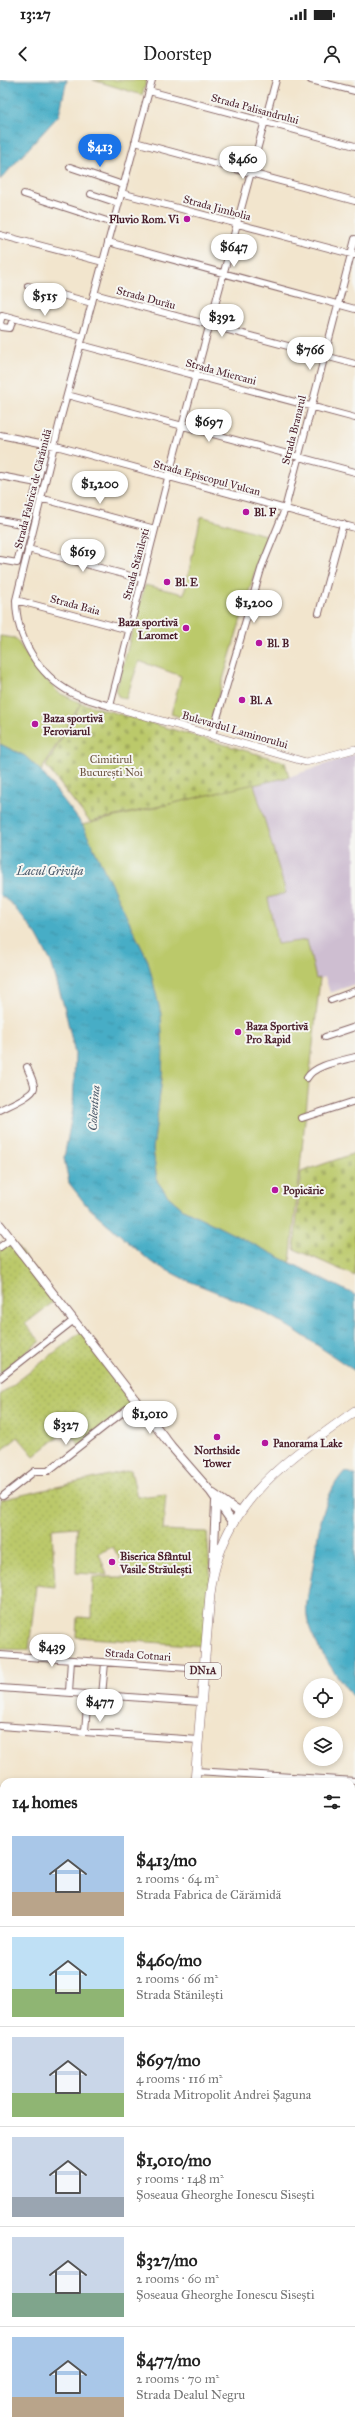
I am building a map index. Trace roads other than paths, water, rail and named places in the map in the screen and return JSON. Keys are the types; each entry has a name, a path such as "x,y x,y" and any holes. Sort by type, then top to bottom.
{"main road":[{"path":"0,1225 137,1401 211,1492 216,1502 233,1522"},
{"name":"DN1A","path":"195,1778 200,1702 213,1571 223,1541 239,1512 272,1474 355,1410"},
{"path":"211,1492 239,1512"},
{"path":"213,1571 216,1502"}],"street":[{"name":"Strada Fabrica de Cărămidă","path":"110,706 73,693 45,670 22,637 17,619 16,600 40,498 92,303 101,262 108,242 152,80"},
{"name":"Strada Stănilești","path":"110,706 168,478 276,80"},
{"path":"311,80 355,91"},
{"name":"Strada Palisandrului","path":"149,91 355,146"},
{"path":"135,142 355,201"},
{"path":"70,167 123,185"},
{"name":"Strada Jimbolia","path":"121,193 353,255"},
{"path":"24,194 113,223"},
{"path":"91,194 118,203"},
{"path":"0,235 101,262"},
{"name":"Strada Branarul","path":"212,735 263,561 285,509 310,406 337,305 353,255 355,239"},
{"path":"108,242 355,309"},
{"path":"28,286 92,303"},
{"name":"Strada Durău","path":"94,294 355,364"},
{"path":"13,318 83,337"},
{"name":"Strada Miercani","path":"81,345 355,418"},
{"path":"67,395 355,472"},
{"name":"Strada Episcopul Vulcan","path":"0,435 47,444 355,528"},
{"name":"Strada Fabrica de Cărămidă","path":"0,560 15,564 47,444"},
{"path":"0,476 37,483"},
{"path":"40,498 156,529"},
{"path":"0,520 26,525"},
{"path":"319,613 342,524"},
{"path":"28,549 142,579"},
{"name":"Strada Baia","path":"16,600 129,630"},
{"name":"Bulevardul Laminorului","path":"110,706 306,762 355,749"},
{"path":"331,1000 355,991"},
{"path":"325,1037 355,1027"},
{"path":"307,1078 312,1072 319,1068 355,1057"},
{"path":"0,1110 27,1096 34,1090 27,1068"},
{"path":"302,1118 355,1101"},
{"path":"0,1247 11,1239"},
{"path":"0,1378 74,1320"},
{"path":"3,1496 35,1471 48,1471 137,1401"},
{"name":"Strada Cotnari","path":"0,1655 203,1669"},
{"path":"69,1692 72,1660"},
{"path":"102,1695 105,1663"},
{"path":"0,1688 200,1702"},
{"path":"85,1730 88,1694"},
{"path":"0,1726 85,1730 198,1740"},
{"path":"196,1771 307,1778"}],"water":[{"path":"0,80 67,80 59,115 0,180"},
{"name":"Lacul Grivița","path":"0,744 25,756 41,771 82,824 148,961 161,1014 163,1051 162,1078 153,1149 157,1181 168,1196 183,1209 355,1295 355,1371 296,1331 258,1309 184,1279 151,1262 87,1206 69,1183 64,1158 73,1109 75,1054 65,1010 51,962 37,936 12,904 0,895"},
{"path":"345,1471 355,1475 355,1699 343,1683 343,1678 339,1678 320,1649 309,1627 306,1608 321,1522 330,1494"}],"place":[{"name":"Fluvio Rom. Vi","path":"187,219"},
{"name":"Bl. F","path":"246,512"},
{"name":"Bl. E","path":"167,582"},
{"name":"Baza sportivă Laromet","path":"186,628"},
{"name":"Bl. B","path":"259,643"},
{"name":"Bl. A","path":"242,700"},
{"name":"Baza sportivă Feroviarul","path":"35,724"},
{"name":"Baza Sportivă Pro Rapid","path":"238,1032"},
{"name":"Popicărie","path":"275,1190"},
{"name":"Northside Tower","path":"217,1437"},
{"name":"Panorama Lake","path":"265,1443"},
{"name":"Biserica Sfântul Vasile Străulești","path":"112,1562"}],"park label":[{"name":"Cimitirul București Noi","path":"111,765"}],"water label":[{"name":"Colentina","path":"94,1108"}]}
